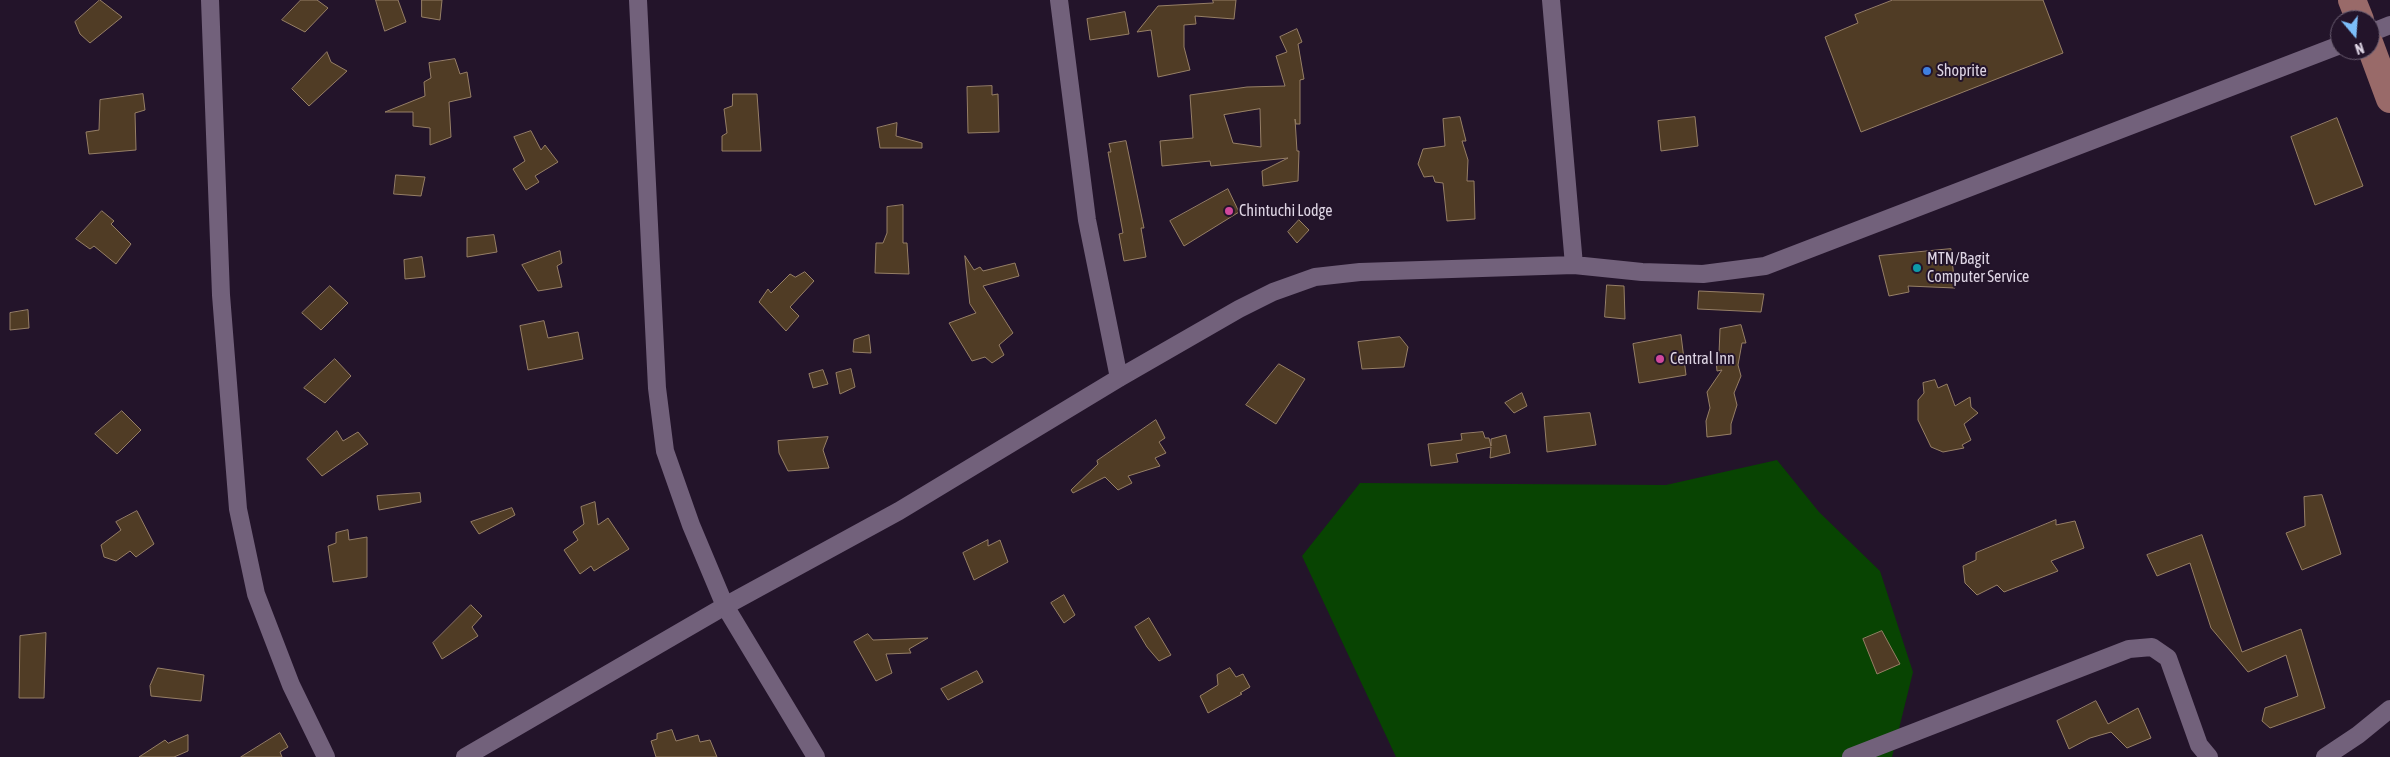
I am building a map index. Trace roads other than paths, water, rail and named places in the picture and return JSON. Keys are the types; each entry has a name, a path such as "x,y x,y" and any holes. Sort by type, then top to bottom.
{"main road":[{"path":"2376,60 2390,99"}],"street":[{"path":"210,0 221,295 238,508 256,594 291,685 326,757"},
{"path":"638,0 657,388 665,451 691,525 726,606 816,757"},
{"path":"1059,0 1087,220 1119,378"},
{"path":"1552,0 1574,265"},
{"path":"465,757 726,606 899,511 1119,378 1239,309 1273,292 1315,277 1368,272 1574,265 1642,272 1703,274 1765,266 2330,49"},
{"path":"1851,757 2129,649 2152,647 2168,658 2199,745 2209,757"},
{"path":"2325,757 2358,735 2390,708"}],"place":[{"name":"Shoprite","path":"1927,71"},
{"name":"Chintuchi Lodge","path":"1229,211"},
{"name":"MTN/Bagit Computer Service","path":"1917,268"},
{"name":"Central Inn","path":"1660,359"}]}
